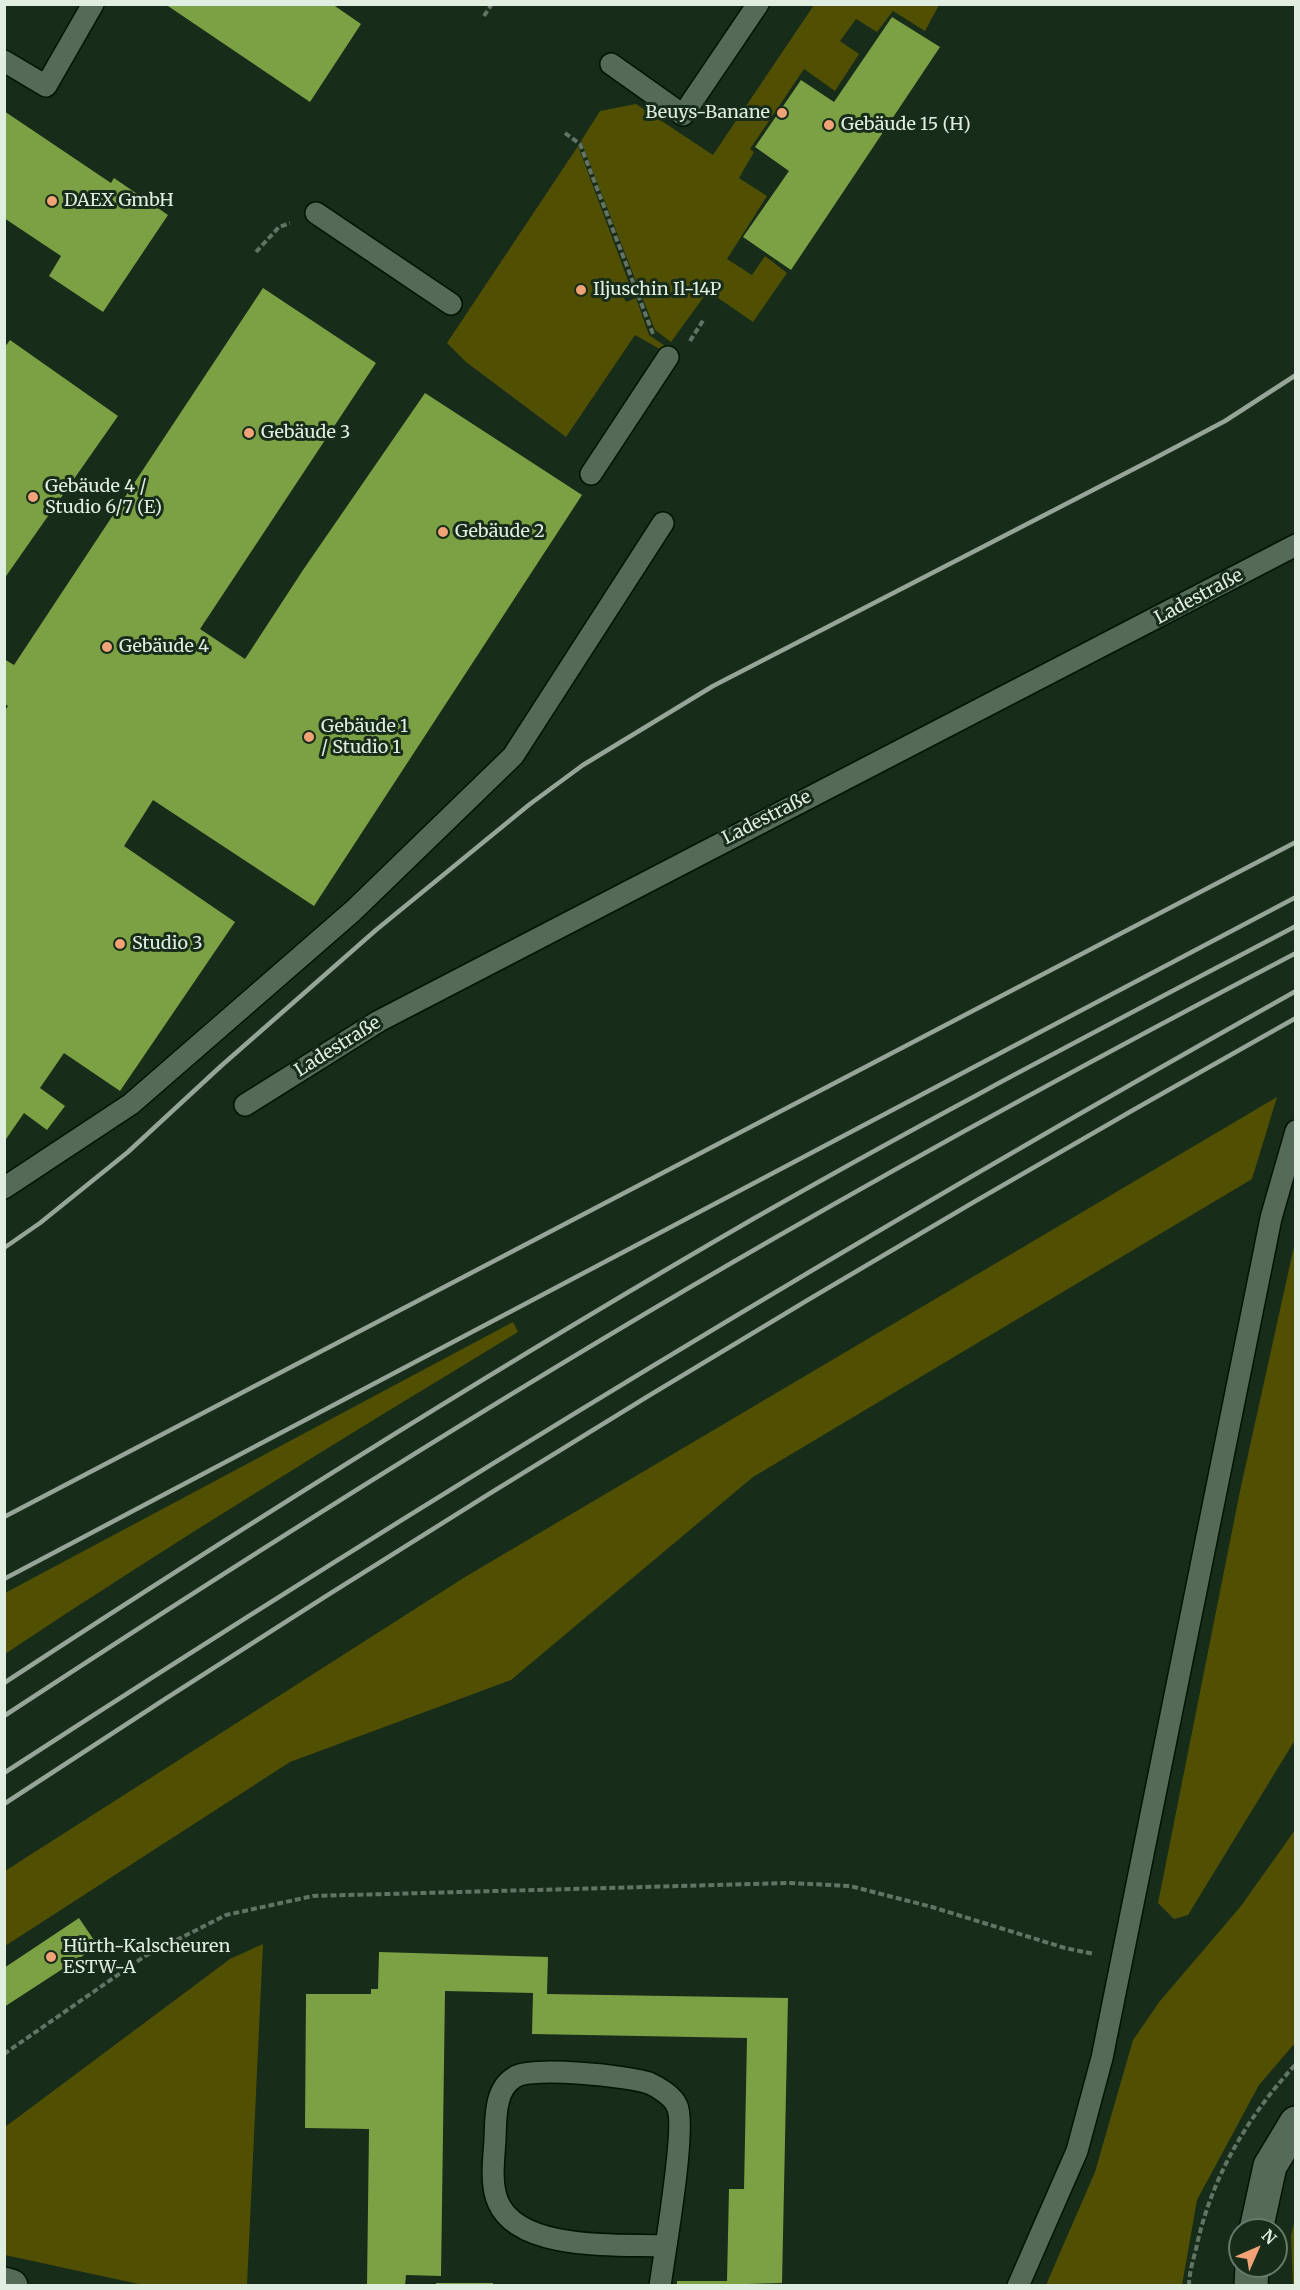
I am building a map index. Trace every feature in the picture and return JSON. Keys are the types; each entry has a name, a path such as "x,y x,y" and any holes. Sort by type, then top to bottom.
{"main road":[{"path":"1259,2218 1270,2166 1296,2122"},
{"path":"4,2284 11,2286"}],"lane":[{"path":"4,61 46,86 93,4"},
{"path":"610,64 683,115 758,4"},
{"path":"316,213 451,304"},
{"path":"591,474 664,348"},
{"path":"4,1188 131,1104 353,911 513,756 663,523"},
{"name":"Ladestraße","path":"245,1105 379,1021 1296,545"},
{"path":"1018,2286 1077,2151 1102,2058 1271,1218 1296,1131"},
{"path":"660,2286 681,2128 678,2106 669,2095 650,2084 614,2076 531,2072 514,2077 504,2089 496,2108 494,2182 498,2202 508,2218 531,2234 580,2243 665,2246"}],"path":[{"path":"484,16 492,4"},
{"path":"564,133 580,144 652,334 664,348"},
{"path":"256,252 279,227 316,213"},
{"path":"687,345 704,319"},
{"path":"4,2054 144,1956 226,1915 313,1896 790,1883 850,1886 932,1907 1065,1948 1123,1960"},
{"path":"1189,2286 1203,2218 1229,2155 1268,2095 1296,2064"}],"shaded area":[{"path":"814,5 939,5 925,31 893,11 877,32 856,19 840,41 859,54 835,91 804,69 750,149 754,152 739,178 767,196 727,259 752,275 765,256 787,273 753,322 708,291 671,342 655,330 581,141 600,111 636,104 713,155"},
{"path":"578,146 629,283 620,290 626,302 636,298 649,335 668,348 665,352 635,335 566,437 466,362 447,343"},
{"path":"1277,1097 1252,1179 753,1477 511,1680 290,1762 5,1946 5,1871 465,1577"},
{"path":"1295,1242 1295,1740 1188,1915 1174,1919 1158,1903 1240,1491"},
{"path":"513,1322 518,1332 324,1450 5,1654 5,1593"},
{"path":"1295,1830 1295,2043 1259,2085 1197,2200 1182,2285 1046,2285 1095,2172 1133,2040 1160,2001 1241,1906"},
{"path":"263,1944 247,2285 143,2285 5,2255 5,2127 230,1959"},
{"path":"1295,2218 1296,2285 1293,2286 1291,2236"}],"building":[{"path":"165,4 332,4 361,24 310,102"},
{"name":"Gebäude 15 (H)","path":"892,17 940,47 791,270 743,237 789,171 755,147 801,80 834,102"},
{"path":"4,111 111,183 114,178 168,215 103,312 49,276 61,256 4,218"},
{"path":"263,288 376,363 200,629 245,659 303,570 425,393 582,495 314,906 153,800 124,846 235,922 120,1091 64,1053 40,1088 65,1106 47,1130 24,1113 4,1142 4,712 8,706 4,703 4,659 14,665"},
{"name":"Gebäude 4 / Studio 6/7 (E)","path":"10,340 118,416 4,579 4,348"},
{"name":"Hürth-Kalscheuren ESTW-A","path":"79,1918 98,1946 4,2007 4,1968"},
{"path":"379,1952 548,1957 547,1994 788,1998 782,2283 677,2286 677,2281 727,2281 729,2189 744,2189 747,2038 532,2034 533,1993 445,1991 441,2276 406,2275 405,2286 367,2286 369,2129 305,2128 306,1994 371,1994 371,1989 378,1989"},
{"path":"436,2283 493,2283 493,2286 436,2286"}],"railway":[{"path":"4,1248 40,1223 128,1152 221,1066 376,930 530,804 583,765 713,686 1225,421 1296,375"},
{"path":"4,1517 1296,842"},
{"path":"4,1579 1296,897"},
{"path":"4,1683 189,1563 376,1446 563,1331 753,1219 1023,1070 1296,926"},
{"path":"4,1716 385,1472 675,1296 968,1129 1296,953"},
{"path":"4,1773 482,1470 968,1178 1296,991"},
{"path":"4,1804 322,1599 643,1399 968,1206 1296,1018"}],"place":[{"name":"Beuys-Banane","path":"782,113"},
{"name":"Gebäude 15 (H)","path":"829,125"},
{"name":"DAEX GmbH","path":"52,201"},
{"name":"Iljuschin Il-14P","path":"581,290"},
{"name":"Gebäude 3","path":"249,433"},
{"name":"Gebäude 4 / Studio 6/7 (E)","path":"33,497"},
{"name":"Gebäude 2","path":"443,532"},
{"name":"Gebäude 4","path":"107,647"},
{"name":"Gebäude 1 / Studio 1","path":"309,737"},
{"name":"Studio 3","path":"120,944"},
{"name":"Hürth-Kalscheuren ESTW-A","path":"51,1957"}]}
